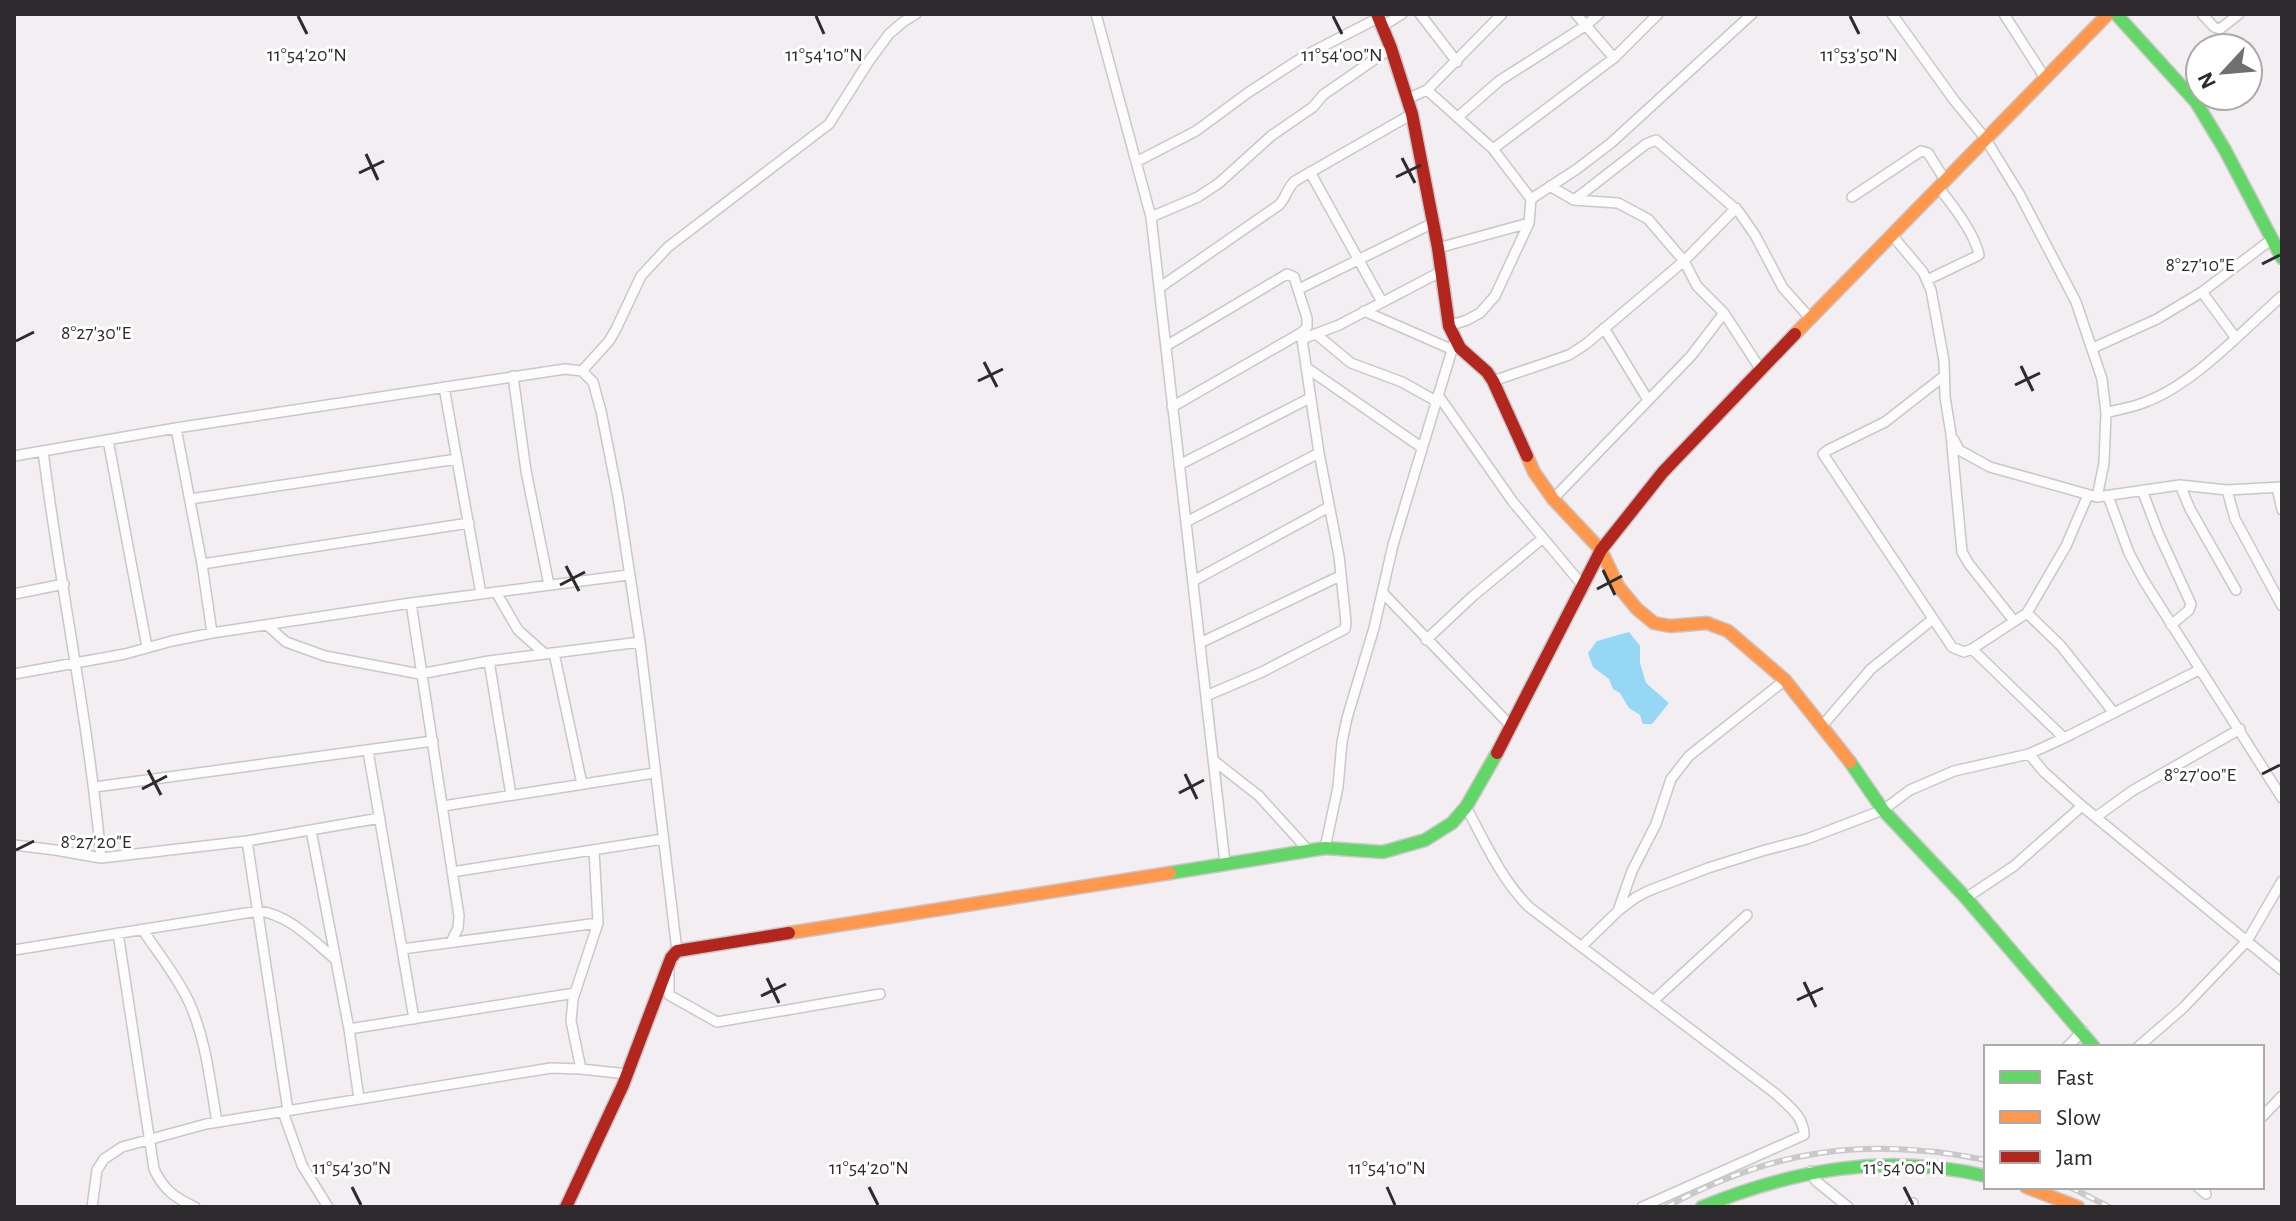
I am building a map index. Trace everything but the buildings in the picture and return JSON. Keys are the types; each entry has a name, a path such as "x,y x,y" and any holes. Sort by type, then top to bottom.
{"street":[{"path":"582,371 609,341 641,276 668,247 829,124 889,34 916,14"},
{"path":"1096,14 1151,217 1225,863"},
{"path":"1136,162 1196,131 1306,55 1379,19 1402,14"},
{"path":"1420,14 1457,62"},
{"path":"1407,99 1427,90 1502,14"},
{"path":"1576,14 1614,58"},
{"path":"1459,116 1499,81 1599,14"},
{"path":"1493,149 1614,58 1658,14"},
{"path":"1531,199 1611,143 1752,14"},
{"path":"1892,14 1985,138 2020,195 2076,302 2102,379 2106,413 2104,463 2092,496 2027,613 1964,652 1952,647 1823,454 1885,422 1944,376"},
{"path":"2004,14 2045,78"},
{"path":"677,951 1308,850 1325,848 1383,852 1425,840 1452,823 1466,807 1512,727 1601,550 1631,510 1663,472 1810,318 2108,14"},
{"path":"2116,14 2188,90 2225,150 2282,258"},
{"path":"2202,14 2220,29 2239,14"},
{"path":"1325,848 1338,787 1347,718 1374,628 1393,545 1453,345 1412,114 1379,19"},
{"path":"1151,217 1198,197 1219,183 1271,136 1313,107 1323,95 1391,48"},
{"path":"1427,90 1493,149 1531,199 1529,223 1495,296 1480,313 1449,326"},
{"path":"1159,288 1279,205 1289,186 1412,114"},
{"path":"1574,200 1646,144 1656,140 1736,208 1755,235 1783,288 1810,318"},
{"path":"1852,197 1921,151 1928,153 1979,255 1927,280"},
{"path":"1310,172 1382,302"},
{"path":"1550,186 1574,200 1618,203 1635,210 1658,229 1684,261 1697,286 1724,313 1761,370"},
{"path":"1493,381 1569,355 1684,261 1736,208"},
{"path":"1299,289 1433,223"},
{"path":"1438,248 1529,223"},
{"path":"1891,234 1923,272 1931,290 1944,361 1962,552 2014,621"},
{"path":"2093,348 2157,319 2202,292 2272,239"},
{"path":"1172,407 1302,336 1316,334 1442,271"},
{"path":"1166,346 1287,274 1294,277 1308,323 1302,336 1310,398 1339,556 1345,629 1262,672 1206,696"},
{"path":"2202,292 2235,337"},
{"path":"2106,413 2148,402 2171,390 2196,373 2282,296"},
{"path":"1364,311 1453,345 1487,372 1534,472 1553,499 1601,550 1618,586 1637,609 1654,623 1670,626 1707,623 1728,631 1785,680 1853,766 1883,810 1966,898 2093,1045"},
{"path":"1553,499 1698,348 1724,313"},
{"path":"1604,328 1648,400"},
{"path":"1316,334 1351,363 1437,398 1513,502 1584,587"},
{"path":"1307,368 1421,447"},
{"path":"14,456 565,369 582,371 593,382 618,497 640,642 677,951 669,963 627,1074 566,1207"},
{"path":"513,376 526,471 549,585"},
{"path":"444,387 481,594"},
{"path":"1179,465 1310,398"},
{"path":"176,428 212,633"},
{"path":"1951,434 1959,450 1990,467 2092,496 2180,485 2227,490 2279,487 2282,510"},
{"path":"108,440 147,647"},
{"path":"43,451 95,787 101,858"},
{"path":"1186,522 1319,453"},
{"path":"190,499 457,459"},
{"path":"2180,485 2190,509 2236,590"},
{"path":"2142,490 2191,604 2189,610 2171,625"},
{"path":"2227,490 2235,519 2282,606"},
{"path":"2108,496 2129,553 2199,670 2282,798"},
{"path":"1193,581 1329,507"},
{"path":"202,564 469,523"},
{"path":"1426,640 1543,538"},
{"path":"14,674 125,654 212,633 628,575"},
{"path":"1200,643 1340,576"},
{"path":"14,594 64,584"},
{"path":"496,592 518,630 550,654 582,784"},
{"path":"1382,592 1512,727"},
{"path":"411,603 459,916 458,928 451,942"},
{"path":"2027,613 2061,646 2114,713"},
{"path":"1822,726 1871,669 1933,619"},
{"path":"267,625 286,642 325,656 420,674 489,661 640,642"},
{"path":"1972,649 2064,738"},
{"path":"489,661 511,795"},
{"path":"1582,946 1618,911 1648,891 1708,868 1807,839 1883,810 1924,782 1954,771 2029,754 2199,670"},
{"path":"1618,911 1676,770 1689,756 1785,680"},
{"path":"2096,817 2132,791 2240,729"},
{"path":"95,787 433,741"},
{"path":"368,751 414,1019"},
{"path":"2029,754 2082,806 2282,970"},
{"path":"1213,760 1259,796 1308,850"},
{"path":"443,806 654,773"},
{"path":"1966,898 2014,866 2082,806"},
{"path":"1466,807 1513,891 1529,907 1776,1094 1795,1112 1804,1127 1804,1135 1642,1207"},
{"path":"14,845 101,858 247,841 380,818"},
{"path":"311,830 349,1029 359,1099"},
{"path":"452,872 663,839"},
{"path":"247,841 286,1111 302,1165 328,1207"},
{"path":"581,1069 571,1021 575,993 598,923 594,850"},
{"path":"2140,1045 2183,1008 2247,941 2282,881"},
{"path":"14,950 258,911 285,919 336,960"},
{"path":"1653,1001 1747,915"},
{"path":"402,949 598,923"},
{"path":"142,929 191,1005 202,1039 217,1122"},
{"path":"118,933 154,1169 171,1194 195,1207"},
{"path":"669,963 669,995 717,1022 880,994"},
{"path":"349,1029 575,993"},
{"path":"2069,1045 2083,1031"},
{"path":"92,1207 97,1170 104,1159 122,1147 148,1139 217,1122 520,1072 551,1068 627,1074"},
{"path":"2264,1115 2282,1096"},
{"path":"1702,1207 1746,1188 1811,1171 1855,1164 1907,1165 1984,1176"},
{"path":"1811,1171 1816,1181 1848,1207"},
{"path":"2031,1189 2078,1207"}],"water":[{"path":"1629,632 1640,646 1640,663 1646,683 1669,703 1652,724 1643,724 1640,715 1629,708 1609,679 1593,667 1588,653 1597,641"}],"railway":[{"path":"1666,1207 1745,1172 1783,1160 1822,1153 1901,1149 1984,1160"},
{"path":"2074,1189 2109,1207"}],"traffic: fast":[{"path":"2116,14 2196,102 2282,258"},
{"path":"1170,873 1325,848 1383,852 1425,840 1452,823 1466,807 1497,753"},
{"path":"1850,762 1883,810 1966,898 2092,1045"},
{"path":"1702,1207 1772,1183 1841,1169 1913,1166 1984,1176"}],"traffic: slow":[{"path":"1795,334 2108,14"},
{"path":"1527,456 1553,499 1601,550 1618,586 1637,609 1654,623 1670,626 1707,623 1728,631 1785,680 1850,762"},
{"path":"789,933 1170,873"},
{"path":"2031,1189 2078,1207"}],"traffic: jam":[{"path":"1377,14 1412,114 1438,248 1449,326 1460,348 1493,381 1527,456"},
{"path":"1497,753 1601,550 1663,472 1795,334"},
{"path":"566,1207 623,1085 671,958 677,951 789,933"}]}
